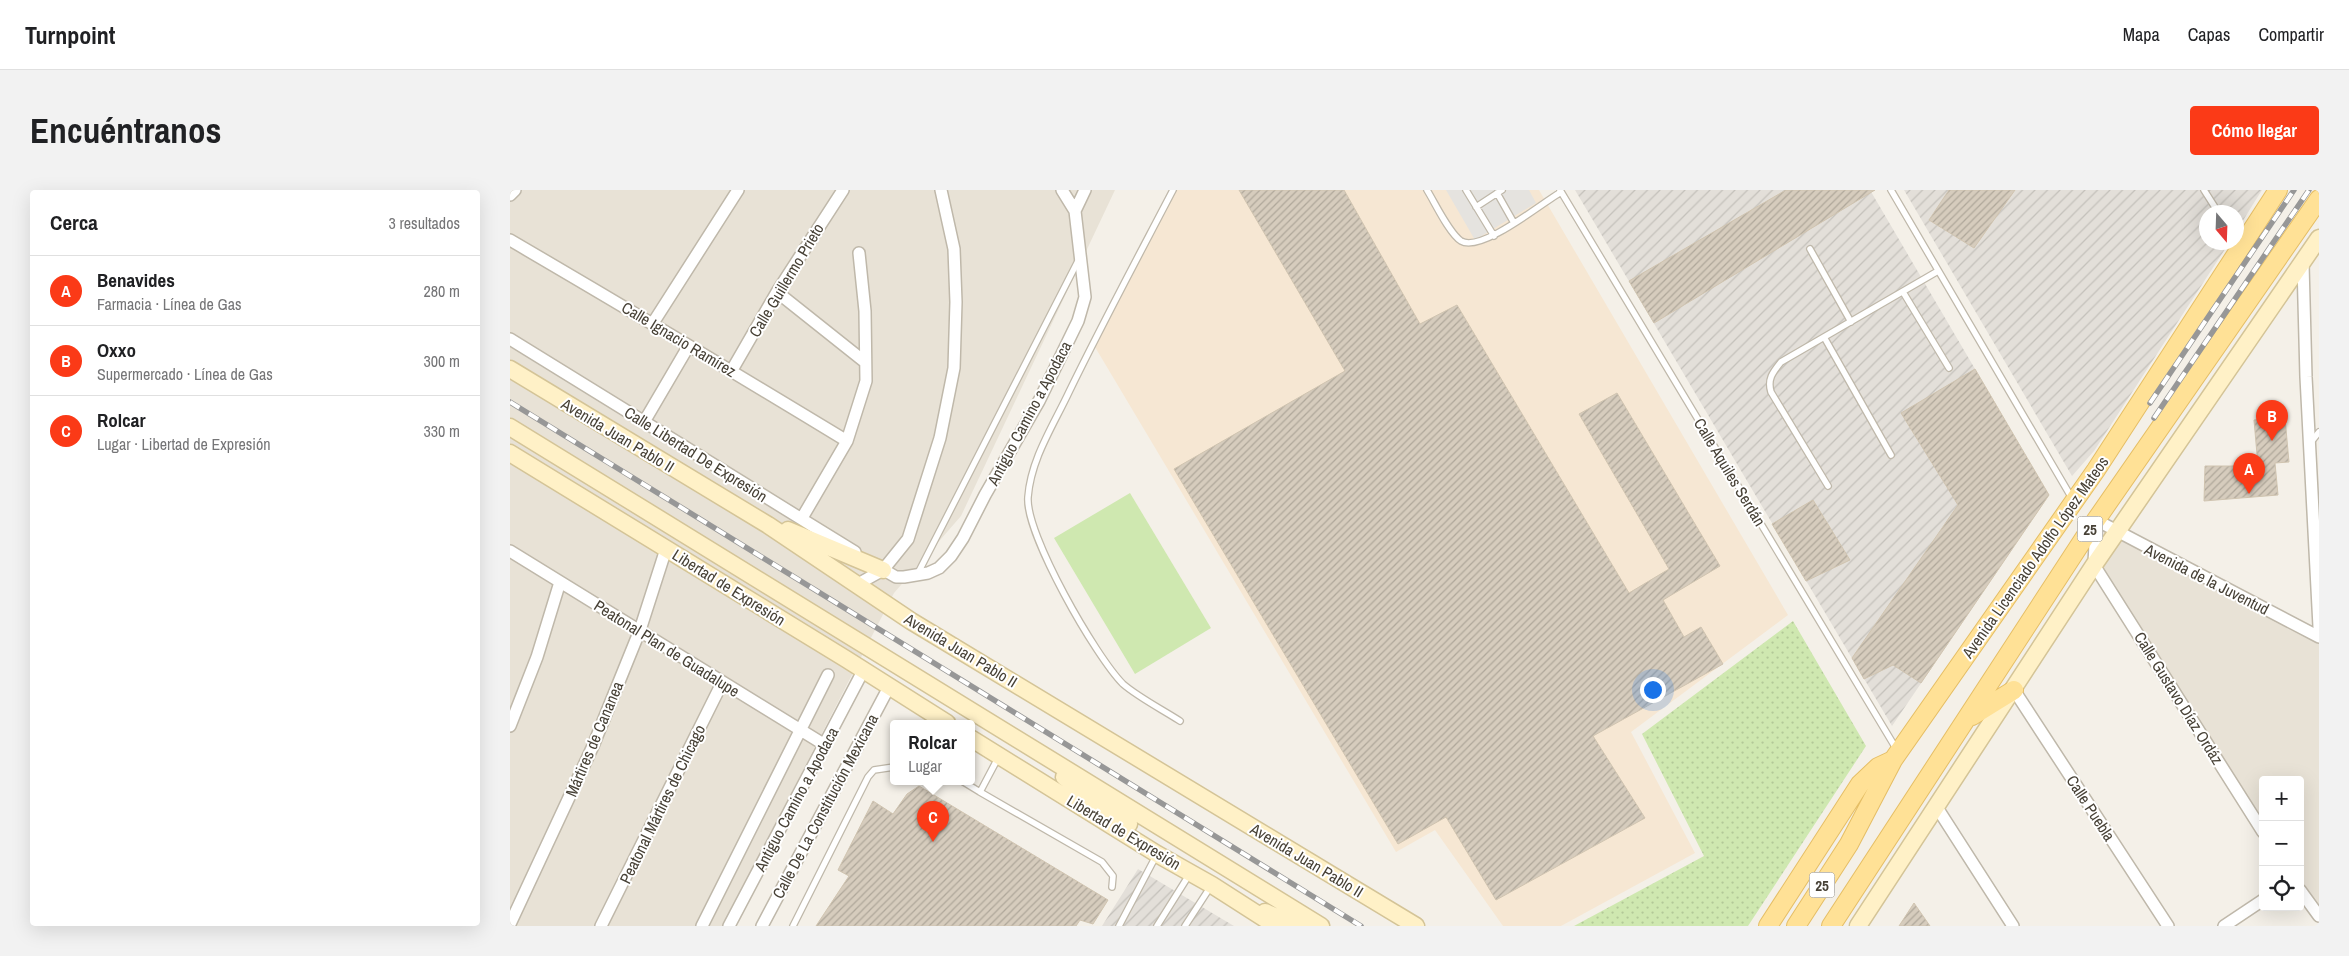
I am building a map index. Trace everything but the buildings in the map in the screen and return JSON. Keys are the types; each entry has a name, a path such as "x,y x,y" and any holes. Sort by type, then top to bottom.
{"main road":[{"name":"Avenida Licenciado Adolfo López Mateos","path":"2244,237 2278,190"},
{"name":"Avenida Licenciado Adolfo López Mateos","path":"1831,926 1968,719 2096,520 2319,199"},
{"path":"1858,926 2116,532 2303,264 2319,238"},
{"name":"Avenida Licenciado Adolfo López Mateos","path":"1796,926 1849,844 1896,757 2074,502 2235,250"},
{"name":"Avenida Juan Pablo II","path":"510,369 768,525 911,621 1416,926"},
{"path":"510,427 785,598 1040,752 1321,926"},
{"name":"Libertad de Expresión","path":"510,453 942,720"},
{"path":"768,525 794,532 883,570"},
{"path":"785,598 846,659"},
{"path":"1968,719 2014,690"},
{"name":"Libertad de Expresión","path":"975,741 1157,854 1212,884 1276,926"},
{"path":"1040,752 1061,775 1150,840 1157,854"},
{"path":"1768,926 1860,784 1878,767 1896,757"},
{"path":"1240,902 1300,926"}],"street":[{"path":"510,195 515,190"},
{"path":"653,323 738,190"},
{"name":"Calle Guillermo Prieto","path":"732,370 778,292 843,190"},
{"path":"858,584 883,570 908,539 940,438 954,368 955,267 950,230 941,190"},
{"path":"1062,190 1075,211"},
{"path":"1075,211 1085,190"},
{"name":"Antiguo Camino a Apodaca","path":"883,570 896,577 917,576 939,568 951,556 964,538 985,495 1039,401 1078,321 1085,297 1075,211"},
{"name":"Calle Ignacio Ramírez","path":"510,240 653,323 688,347 732,370 847,442"},
{"path":"802,518 847,442 866,381 865,311 859,253"},
{"path":"2303,264 2309,444 2319,627"},
{"path":"778,292 866,362"},
{"name":"Calle Libertad De Expresión","path":"510,339 802,518 883,570"},
{"path":"644,422 688,347"},
{"path":"2094,565 2096,520"},
{"name":"Avenida de la Juventud","path":"2096,520 2319,637"},
{"name":"Mártires de Cananea","path":"510,924 593,746 640,630 666,549"},
{"name":"Peatonal Plan de Guadalupe","path":"510,551 825,745"},
{"name":"Calle Gustavo Díaz Ordáz","path":"2094,565 2259,826"},
{"path":"510,726 538,658 560,582"},
{"name":"Antiguo Camino a Apodaca","path":"729,926 863,671"},
{"path":"702,926 828,675"},
{"name":"Peatonal Mártires de Chicago","path":"602,926 722,683"},
{"name":"Calle De La Constitución Mexicana","path":"762,926 889,687"},
{"name":"Calle Puebla","path":"2014,690 2168,926"},
{"path":"1936,806 2013,926"},
{"path":"2304,895 2319,916"},
{"path":"2224,926 2259,903"}],"lane":[{"path":"1173,190 1096,338 1035,462 1028,498 1030,518 1042,552 1093,644 1123,684 1180,721"},
{"path":"1427,190 1456,237 1462,241 1475,244 1494,236 1561,191"},
{"path":"1466,190 1494,236"},
{"path":"1891,190 2074,502"},
{"path":"2204,190 2214,205"},
{"name":"Calle Aquiles Serdán","path":"1561,191 1896,757"},
{"path":"1476,207 1499,192 1514,223"},
{"path":"1810,249 1851,322"},
{"path":"917,576 1080,257"},
{"path":"1828,486 1771,392 1768,382 1772,373 1781,362 1938,271"},
{"path":"1903,292 1949,368"},
{"path":"1824,337 1891,455"},
{"path":"2309,444 2319,432"},
{"path":"980,792 999,756"},
{"path":"794,926 868,776 878,769 890,768"},
{"path":"969,785 1102,862 1113,876 1112,886"},
{"path":"1121,925 1157,854"},
{"path":"1157,926 1191,872"},
{"path":"1185,926 1212,884"}],"shaded area":[{"path":"510,190 1115,190 961,516 894,593 723,926 510,926"},
{"path":"1172,190 1539,190 1788,615 1631,732 1695,853 1561,926 1503,926 1435,830 1396,852 1095,347"},
{"path":"1446,190 1529,190 1536,203 1475,240"},
{"path":"1575,190 1870,190 2049,495 1892,726"},
{"path":"1904,190 2262,190 2244,219 2244,205 2199,205 2199,250 2224,250 2094,451 2072,476"},
{"path":"2094,515 2319,632 2319,914 2304,892 2304,776 2259,776 2259,824 2086,565"},
{"path":"1138,869 1234,926 1102,926"}],"green space":[{"path":"1130,493 1211,628 1135,674 1054,538"},
{"path":"1793,621 1866,746 1748,926 1574,926 1704,856 1642,734"}],"railway":[{"path":"2150,403 2294,190"},
{"path":"2154,418 2309,190"},
{"path":"510,402 1361,926"}],"place":[{"name":"Oxxo","path":"2272,441"},
{"name":"Benavides","path":"2249,494"},
{"name":"Rolcar","path":"933,842"}]}
